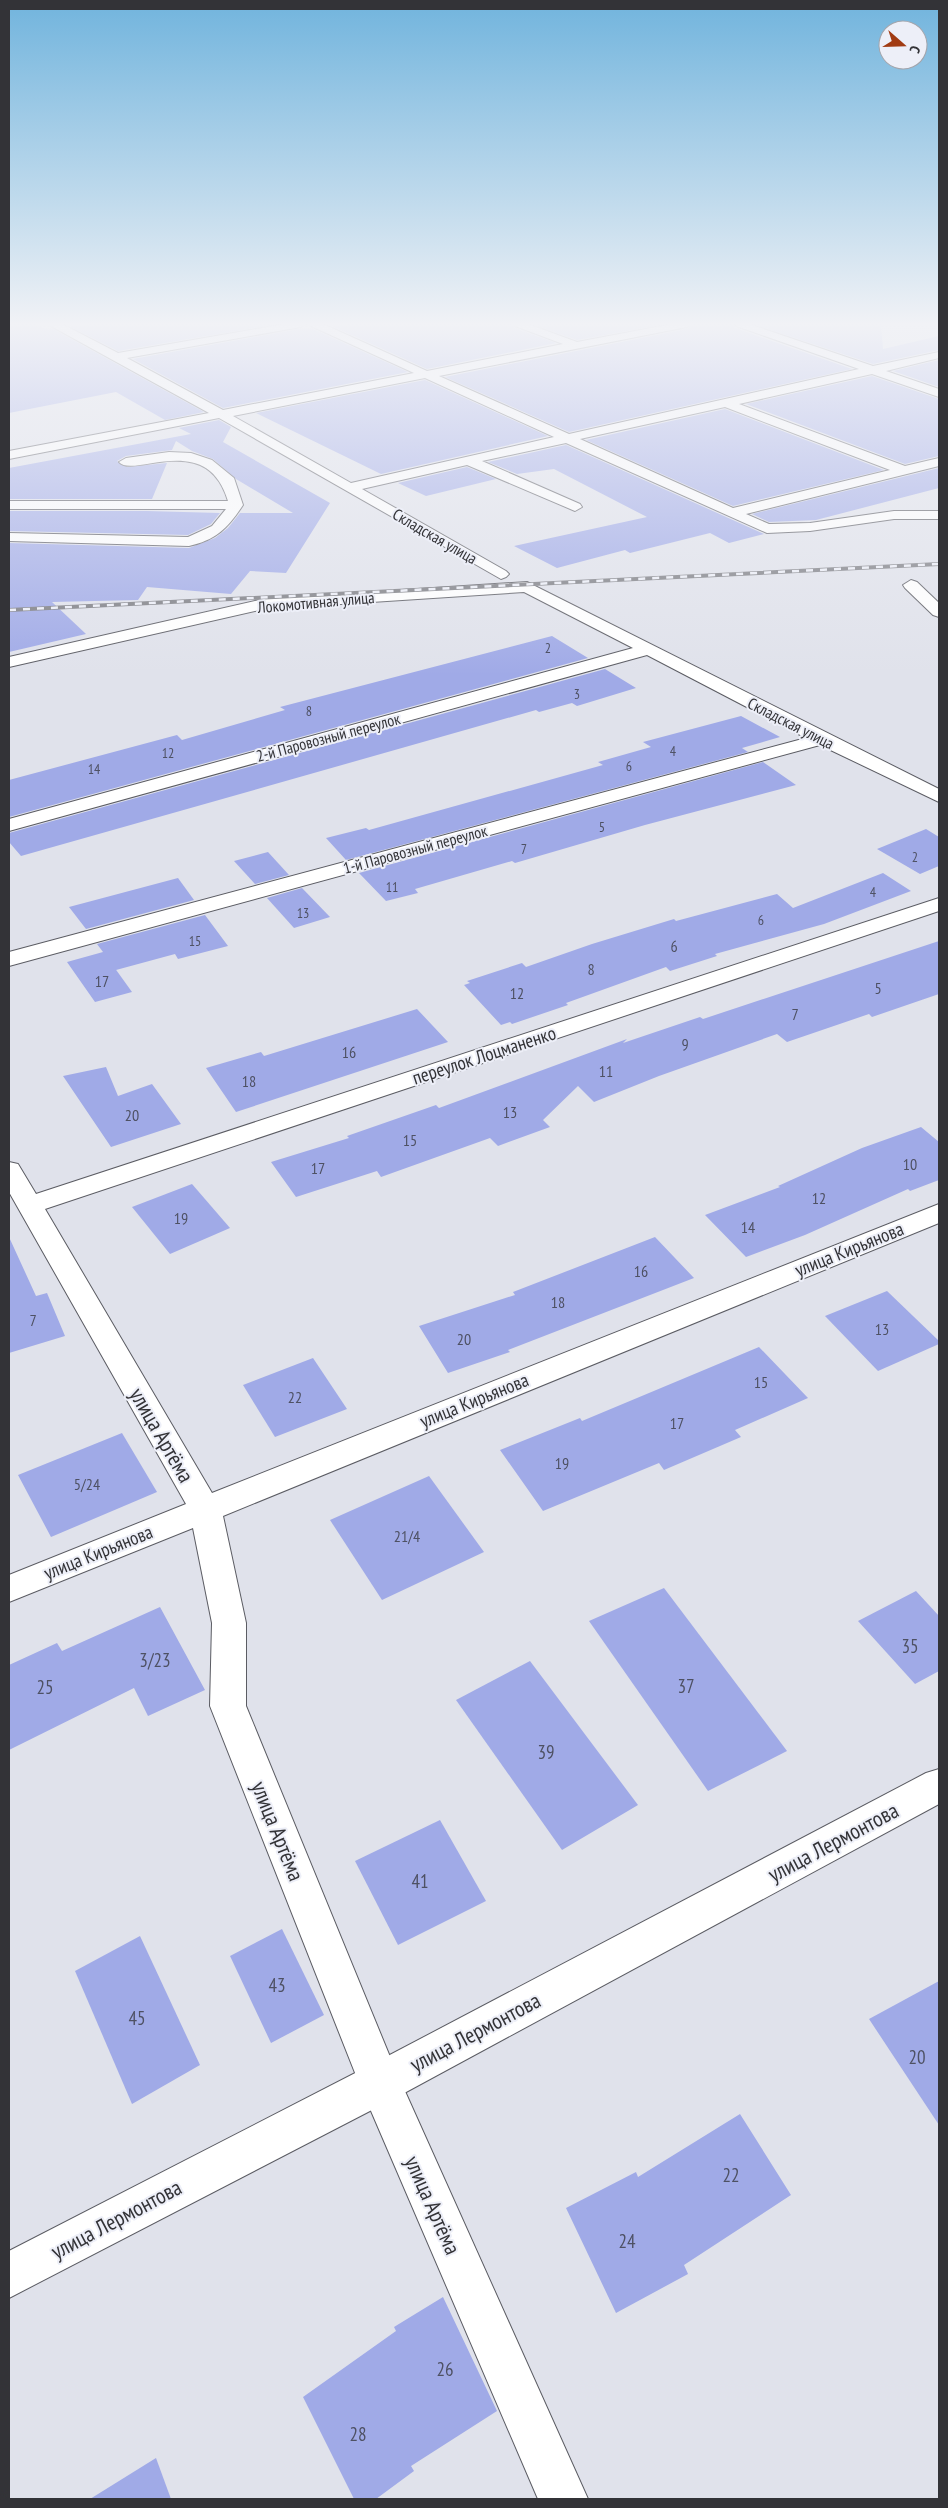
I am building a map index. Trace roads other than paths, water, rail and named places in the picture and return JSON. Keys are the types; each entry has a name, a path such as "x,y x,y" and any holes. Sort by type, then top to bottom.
{"street":[{"path":"9,455 81,441"},
{"name":"Складская улица","path":"269,441 501,574"},
{"path":"350,487 554,441"},
{"path":"575,441 767,529 810,528 894,515 939,514"},
{"path":"825,441 905,472"},
{"path":"9,537 189,542 209,537 225,522 236,505 229,481 207,463 192,458 169,456 126,462"},
{"path":"468,460 575,507"},
{"path":"732,513 905,472 939,462"},
{"path":"9,505 236,505"},
{"path":"911,585 939,612"},
{"name":"Локомотивная улица","path":"9,662 264,604 527,587 536,594"},
{"name":"Складская улица","path":"536,594 939,796"},
{"name":"2-й Паровозный переулок","path":"9,824 647,650"},
{"name":"1-й Паровозный переулок","path":"9,959 822,739"},
{"name":"переулок Лоцманенко","path":"28,1205 939,904"},
{"name":"улица Артёма","path":"9,1170 205,1509 229,1623 228,1706 380,2083 563,2499"},
{"name":"улица Кирьянова","path":"9,1589 939,1213"},
{"name":"улица Лермонтова","path":"9,2275 380,2083 939,1785"}],"railway":[{"path":"9,610 939,564"}]}
